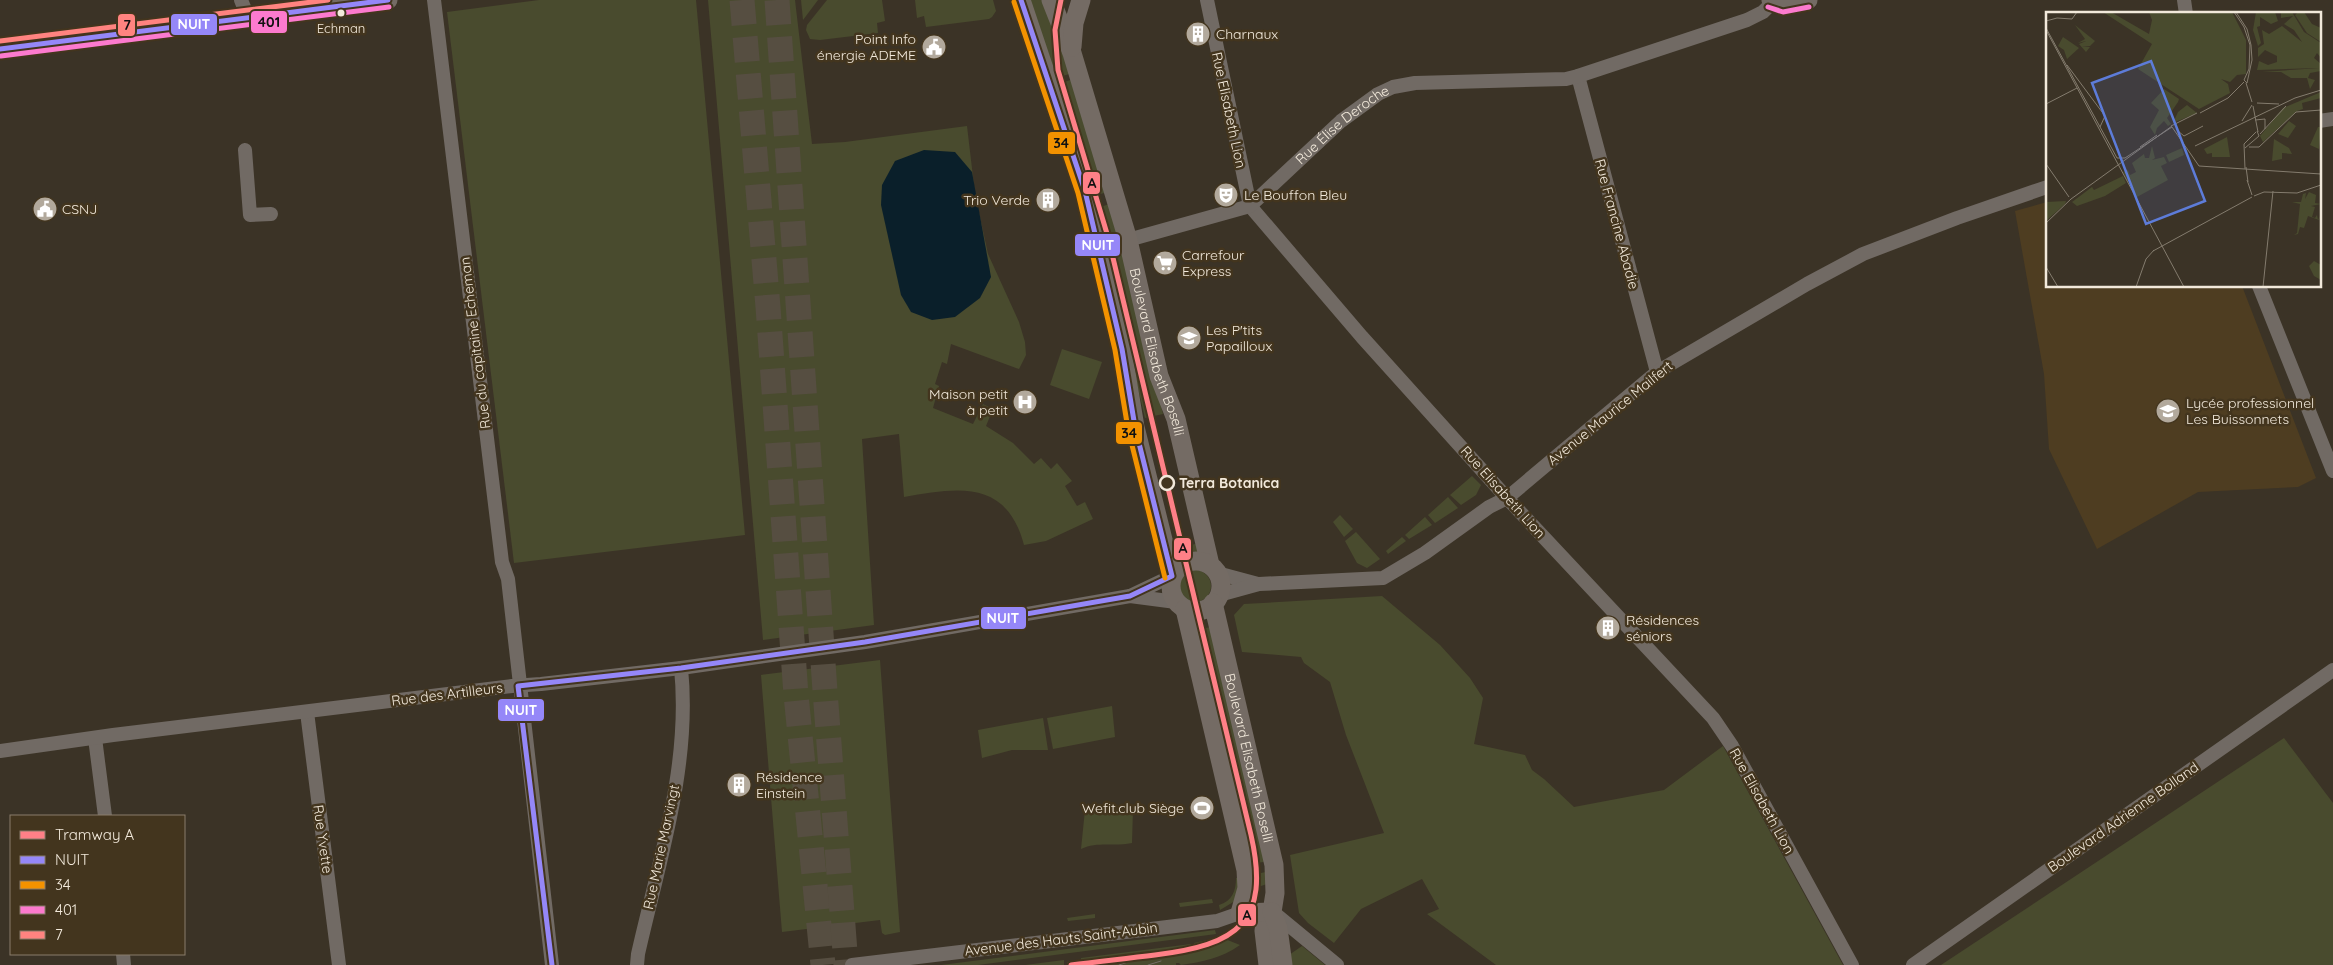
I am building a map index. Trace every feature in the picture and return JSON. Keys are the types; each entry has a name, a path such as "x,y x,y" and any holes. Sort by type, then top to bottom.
{"street":[{"path":"0,49 245,8 388,0"},
{"name":"Rue du capitaine Echeman","path":"434,0 502,562 508,579 518,686 552,965"},
{"path":"1021,0 1085,191 1122,349 1135,427 1172,576 1171,591 1181,606 1197,611 1216,599 1221,584 1213,569 1199,561 1185,563 1172,576"},
{"name":"Boulevard Elisabeth Boselli","path":"1051,0 1072,54 1128,240 1159,376 1176,419 1213,569"},
{"name":"Boulevard Elisabeth Boselli","path":"1072,54 1074,23 1081,0"},
{"name":"Rue Elisabeth Lion","path":"1207,0 1250,206 1362,337 1507,498 1713,718 1732,746 1852,965"},
{"path":"1772,1 1783,5 1808,0"},
{"name":"Rue Élise Deroche","path":"1128,240 1250,206 1341,121 1378,94 1393,87 1415,83 1566,79 1747,20 1763,12 1772,1"},
{"name":"Rue Francine Abadie","path":"1578,76 1657,372"},
{"path":"2320,121 2333,118"},
{"path":"245,150 250,215 271,214"},
{"name":"Avenue Maurice Mailfert","path":"1216,599 1259,584 1383,578 1424,554 1489,506 1507,498 1657,372 1863,254 1957,218 2046,187"},
{"path":"2261,288 2333,471"},
{"name":"Avenue Maurice Mailfert","path":"1213,569 1259,584"},
{"name":"Rue des Artilleurs","path":"0,751 518,686 680,668 865,642 1130,596 1172,576"},
{"name":"Rue des Artilleurs","path":"1130,596 1181,606"},
{"name":"Boulevard Elisabeth Boselli","path":"1216,599 1274,865 1275,894 1272,912 1265,923 1264,932 1268,965"},
{"name":"Boulevard Elisabeth Boselli","path":"1181,606 1246,870 1247,888 1240,913"},
{"name":"Rue Marie Marvingt","path":"637,965 672,806 681,738 680,668"},
{"name":"Boulevard Adrienne Bolland","path":"1913,965 2333,670"},
{"name":"Rue Yvette","path":"307,712 339,965"},
{"path":"95,738 105,815"},
{"path":"1240,913 1272,912 1337,965"},
{"name":"Boulevard Elisabeth Boselli","path":"1272,912 1278,928 1283,965"},
{"name":"Avenue des Hauts Saint-Aubin","path":"852,965 1217,921 1240,913"}],"shaded area":[{"name":"Lycée professionnel Les Buissonnets","path":"2046,202 2046,288 2243,288 2316,478 2298,487 2198,492 2097,549 2049,449 2044,374 2015,211"}],"green space":[{"path":"539,0 696,0 745,535 514,563 447,12"},
{"path":"708,0 795,0 812,144 845,142 967,126 975,194 988,254 1019,322 1025,342 1026,355 1019,369 951,344 947,364 942,362 935,384 939,386 933,408 973,424 983,404 993,409 986,426 1013,443 1034,464 1041,458 1051,469 1057,463 1072,481 1065,486 1077,506 1085,502 1093,519 1046,541 1024,545 1016,523 1005,508 992,498 977,492 943,491 904,497 899,434 862,439 874,625 763,640"},
{"path":"801,0 818,0 803,20"},
{"path":"827,0 882,0 885,21 877,23 878,33 820,40 810,39 806,30 807,25"},
{"path":"915,0 993,0 996,11 989,19 926,27 924,16 917,18"},
{"path":"1027,0 1043,0 1072,73 1054,79"},
{"path":"1073,79 1109,192 1091,196 1056,85"},
{"path":"1112,203 1163,414 1145,418 1095,209"},
{"path":"1062,349 1102,362 1089,399 1050,385"},
{"path":"1472,476 1481,485 1476,495 1461,505 1450,495"},
{"path":"1448,497 1458,508 1435,523 1428,515"},
{"path":"1340,515 1353,529 1344,537 1333,522"},
{"path":"1425,517 1432,525 1409,539 1405,535"},
{"path":"1356,532 1380,559 1367,568 1357,563 1345,541"},
{"path":"1402,537 1406,541 1388,554 1386,551"},
{"path":"1199,543 1202,554 1187,554 1173,560 1171,550"},
{"path":"1195,570 1201,571 1206,575 1210,580 1210,592 1206,597 1201,601 1195,602 1189,601 1184,597 1180,592 1179,586 1180,580 1184,575 1189,571"},
{"path":"1382,596 1440,645 1470,678 1483,698 1474,744 1525,755 1532,770 1574,807 1664,790 1723,746 1843,965 1496,965 1427,914 1439,909 1422,879 1361,909 1334,943 1308,923 1299,913 1290,855 1384,833 1346,735 1330,682 1304,663 1301,657 1242,652 1234,615 1244,604"},
{"path":"1213,626 1269,861 1251,864 1196,631"},
{"path":"880,660 900,932 885,935 882,933 880,920 782,932 761,675"},
{"path":"1112,706 1115,737 1053,749 1047,718"},
{"path":"1043,718 1048,750 1012,750 982,758 978,730"},
{"path":"2284,738 2333,803 2333,965 1941,965"},
{"path":"1095,808 1133,809 1132,843 1094,845 1081,849 1085,810"},
{"path":"1270,871 1267,884 1261,886 1256,884 1252,875"},
{"path":"1242,877 1235,901 1220,910 1219,905 1227,901 1232,895 1236,878"},
{"path":"1212,899 1213,903 1180,907 1179,903"},
{"path":"1095,914 1095,918 1068,921 1067,918"},
{"path":"1215,930 1216,934 978,965 941,965"},
{"path":"1220,937 1240,945 1212,959 1181,965 1176,963 1176,965 1067,965 1067,962 1081,960 1081,958 1191,944 1191,946 1194,946 1194,943"},
{"path":"1302,946 1325,965 1290,965 1289,955"},
{"path":"1064,960 1064,965 1025,965"}],"water":[{"path":"924,150 955,152 972,172 991,277 980,298 955,317 932,320 911,312 901,295 881,205 882,185 895,161"}],"tunnel":[{"path":"742,0 768,307 796,695 823,965"},
{"path":"777,0 846,965"}],"tram line":[{"name":"A","path":"1061,0 1055,30 1058,70 1108,237 1251,835 1256,865 1256,889 1251,909 1241,924 1227,936 1183,951 1071,965"},
{"path":"1119,965 1149,955"},
{"path":"1148,965 1161,961"}],"transit line":[{"name":"7","path":"0,41 328,0"},
{"name":"NUIT","path":"0,49 388,0"},
{"name":"NUIT","path":"552,965 518,686 681,668 865,642 1130,596 1172,576 1135,427 1122,349 1085,191 1021,0"},
{"name":"34","path":"1014,2 1078,193 1115,350 1128,429 1165,578"},
{"name":"401","path":"1,56 389,7"},
{"name":"401","path":"1768,7 1783,12 1809,7"}],"place":[{"name":"Echman","path":"341,13"},
{"name":"Charnaux","path":"1198,34"},
{"name":"Point Info énergie ADEME","path":"934,47"},
{"name":"Le Bouffon Bleu","path":"1226,195"},
{"name":"Trio Verde","path":"1048,200"},
{"name":"CSNJ","path":"45,209"},
{"name":"Carrefour Express","path":"1165,263"},
{"name":"Les P'tits Papailloux","path":"1189,338"},
{"name":"Maison petit à petit","path":"1025,402"},
{"name":"Lycée professionnel Les Buissonnets","path":"2168,411"},
{"name":"Terra Botanica","path":"1167,483"},
{"name":"Résidences séniors","path":"1608,628"},
{"name":"Résidence Einstein","path":"739,785"},
{"name":"Wefit.club Siège","path":"1202,808"}]}
